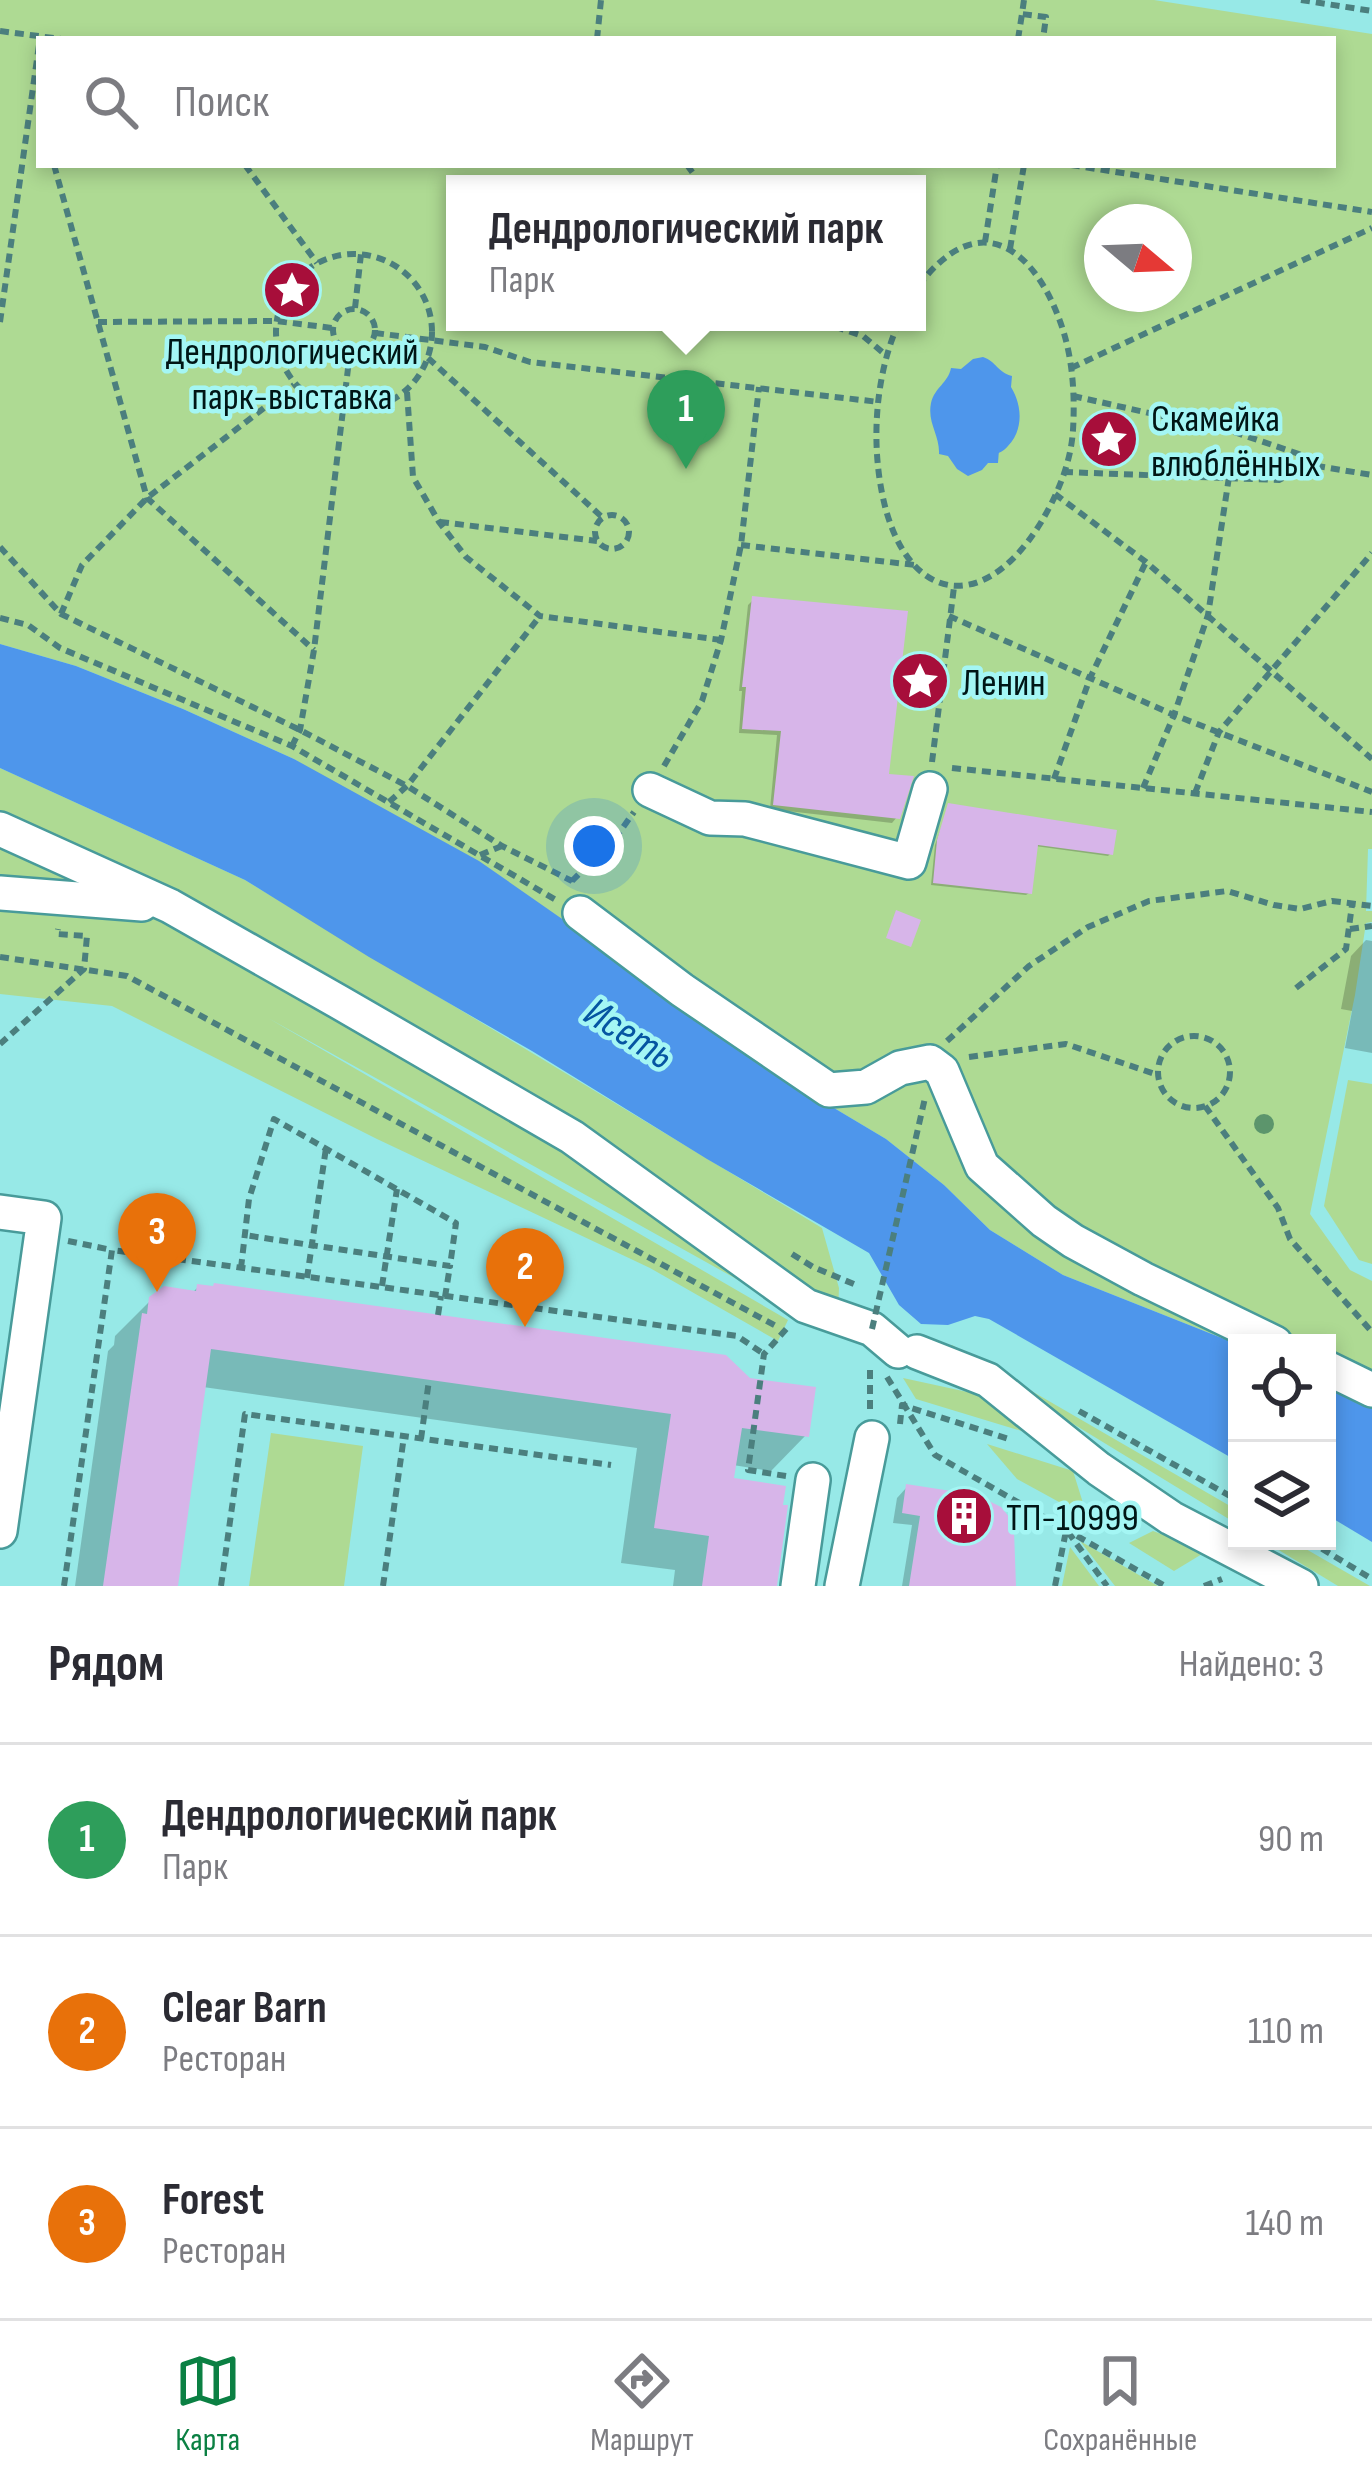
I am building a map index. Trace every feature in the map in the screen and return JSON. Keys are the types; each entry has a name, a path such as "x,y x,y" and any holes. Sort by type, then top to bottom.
{"street":[{"path":"650,790 710,818 745,819 909,862 931,777"},
{"path":"0,829 170,907 572,1137 806,1306 872,1329 908,1352 988,1380 1100,1469 1171,1518 1301,1586"},
{"path":"0,892 170,907"},
{"path":"576,897 682,990 829,1090 866,1087 900,1069 930,1062 941,1071 982,1166 1044,1221 1143,1279 1257,1334"},
{"path":"0,1212 44,1218 0,1531"},
{"path":"1336,1372 1372,1390"},
{"path":"842,1586 872,1438"},
{"path":"798,1586 813,1480"}],"path":[{"path":"597,36 601,0"},
{"path":"1018,36 1024,0"},
{"path":"1301,0 1372,11"},
{"path":"1022,14 1046,17 1043,36"},
{"path":"0,31 36,39"},
{"path":"0,322 36,68"},
{"path":"33,89 36,100"},
{"path":"55,168 147,498 314,650"},
{"path":"247,168 317,263"},
{"path":"985,242 997,168"},
{"path":"1010,249 1024,168"},
{"path":"1090,168 1372,212"},
{"path":"1071,368 1372,228"},
{"path":"896,331 887,356 877,443 882,494 895,533 915,565 935,582 970,586 983,582 1009,564 1040,525 1064,472 1073,436 1065,335 1033,271 1010,249 985,242 965,244 947,254 926,278"},
{"path":"355,308 361,254"},
{"path":"361,254 390,262 414,281 429,309 432,339 428,358 407,390 377,408 343,411 317,402 295,385 278,355 276,320 284,297 297,277 317,263 338,255 361,254"},
{"path":"355,308 370,316 375,333 367,348 350,352 340,347 332,328 344,310 355,308"},
{"path":"98,322 276,320 332,328"},
{"path":"848,331 863,336 887,356"},
{"path":"375,333 485,347 530,362 880,402"},
{"path":"292,746 300,730 314,650 350,352"},
{"path":"428,358 602,517"},
{"path":"61,614 82,565 147,498 295,385"},
{"path":"576,897 650,790 702,701 721,640 741,545 759,387"},
{"path":"407,390 413,477 466,556 540,616 721,640"},
{"path":"1073,396 1234,432 1299,454 1311,465 1372,475"},
{"path":"1064,472 1280,480 1311,465"},
{"path":"1143,788 1208,615 1229,477"},
{"path":"1055,494 1146,562 1372,759"},
{"path":"440,522 597,541 608,549 621,547 629,536 627,523 616,515 602,517 595,528 597,541"},
{"path":"741,545 915,565"},
{"path":"0,548 61,614 407,786 576,897"},
{"path":"1195,793 1220,732 1372,553"},
{"path":"1054,779 1090,678 1146,562"},
{"path":"954,586 931,777 1054,779 1372,812"},
{"path":"388,802 407,786 540,616"},
{"path":"949,616 1174,715 1372,792"},
{"path":"0,618 28,626 60,648 292,746 479,855 576,897"},
{"path":"479,855 502,846"},
{"path":"872,1438 872,1329 930,1062 953,1034 1029,966 1088,927 1149,901 1227,891 1300,909 1332,901 1372,906"},
{"path":"1296,988 1346,949 1352,904"},
{"path":"1350,929 1372,926"},
{"path":"0,1045 83,969 87,936"},
{"path":"0,957 127,976 784,1331"},
{"path":"1191,1036 1212,1040 1222,1048 1231,1070 1222,1094 1205,1106 1174,1102 1158,1075 1164,1052 1191,1036"},
{"path":"930,1062 1066,1044 1158,1075"},
{"path":"1205,1106 1278,1208 1290,1239 1372,1332"},
{"path":"241,1268 249,1199 274,1119 456,1223 438,1315"},
{"path":"307,1278 326,1148"},
{"path":"382,1288 397,1189"},
{"path":"244,1235 450,1266"},
{"path":"48,1237 112,1250 737,1336 764,1354 748,1470 813,1480"},
{"path":"64,1586 112,1250"},
{"path":"872,1329 884,1370 935,1455 1165,1586"},
{"path":"421,1439 429,1380"},
{"path":"902,1405 1012,1441"},
{"path":"220,1586 245,1414 611,1466"},
{"path":"383,1586 404,1436"},
{"path":"1055,1586 1066,1529"},
{"path":"1066,1529 1107,1586"},
{"path":"1324,1550 1372,1579"}],"green space":[{"path":"0,0 1154,0 1372,34 1372,849 1368,849 1366,911 1372,911 1372,922 1366,923 1310,1214 1350,1270 1372,1281 1372,1405 1336,1387 1336,1334 1228,1334 1228,1340 1063,1275 990,1230 886,1139 294,759 76,666 0,644"},
{"path":"0,768 245,880 822,1228 839,1288 837,1335 268,1018 788,1320 778,1341 650,1268 112,1006 0,994"},
{"path":"1348,1080 1372,1084 1372,1264 1359,1260 1324,1206"},
{"path":"952,1345 1228,1505 1228,1519 988,1372 941,1354"},
{"path":"903,1378 986,1396 1048,1439 916,1399"},
{"path":"271,1433 363,1446 344,1586 249,1586"},
{"path":"987,1444 1073,1471 1083,1503 1081,1514 1017,1479"},
{"path":"1153,1531 1207,1551 1174,1571 1129,1543"},
{"path":"1080,1541 1158,1586 1115,1586"},
{"path":"1070,1547 1099,1586 1062,1586"},
{"path":"1279,1550 1308,1550 1370,1586 1338,1586"}],"water":[{"path":"983,357 1012,376 1019,425 999,453 998,463 988,463 968,476 948,456 939,454 931,403 951,368 961,369"},
{"name":"Исеть","path":"0,644 76,666 294,759 479,861 829,1105 886,1139 990,1230 1063,1275 1228,1340 1228,1456 989,1319 975,1316 948,1325 921,1324 899,1305 869,1253 245,880 0,768"},
{"path":"1336,1387 1372,1405 1372,1542 1336,1520"}],"building":[{"path":"752,596 908,611 889,774 914,776 900,819 773,805 781,731 742,729"},
{"path":"948,803 1117,830 1113,855 1038,845 1032,894 933,883 937,840"},
{"path":"896,910 921,920 911,947 886,938"},
{"path":"197,1284 726,1355 750,1378 816,1387 809,1437 742,1428 734,1478 786,1486 783,1505 788,1505 777,1586 702,1586 709,1536 654,1528 671,1414 211,1349 178,1586 103,1586 142,1313 147,1314 149,1297 164,1286 196,1291"},
{"path":"906,1484 977,1495 1001,1507 1014,1531 1016,1586 909,1586 920,1516 902,1513"}],"place":[{"name":"Дендрологический парк-выставка","path":"292,290"},
{"name":"Скамейка влюблённых","path":"1109,439"},
{"name":"Дендрологический парк","path":"686,469"},
{"name":"Ленин","path":"920,681"},
{"name":"Forest","path":"157,1292"},
{"name":"Clear Barn","path":"525,1327"},
{"name":"ТП-10999","path":"964,1516"}]}
